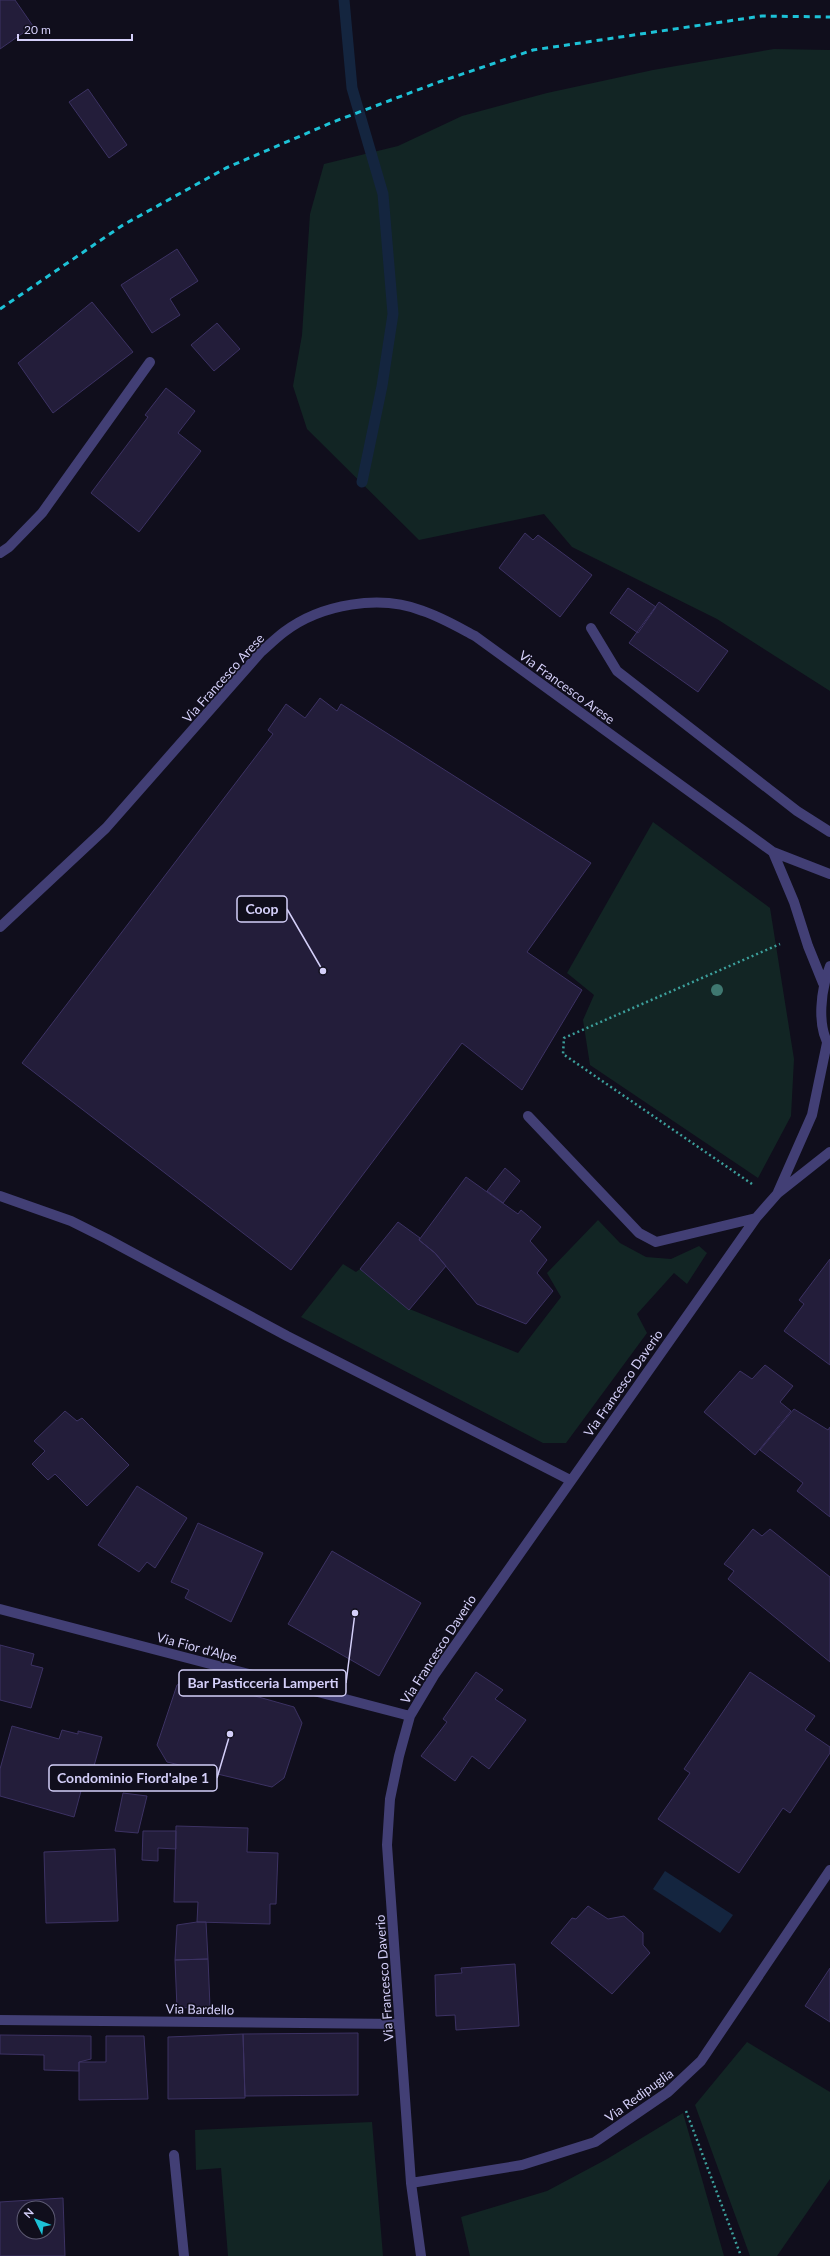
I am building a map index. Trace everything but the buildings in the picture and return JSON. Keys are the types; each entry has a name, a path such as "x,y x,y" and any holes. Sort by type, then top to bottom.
{"street":[{"path":"0,553 9,547 42,513 150,362"},
{"name":"Via Francesco Arese","path":"0,928 106,828 261,652 285,631 311,616 338,608 366,603 393,604 422,610 475,636 773,852 830,874"},
{"path":"591,628 617,671 797,811 830,832"},
{"path":"773,852 794,902 808,946 823,983"},
{"path":"829,1045 821,1014 823,983 830,966"},
{"name":"Via Francesco Daverio","path":"778,1193 812,1115 829,1045"},
{"path":"528,1116 639,1233 656,1242 756,1218"},
{"name":"Via Francesco Daverio","path":"421,2256 411,2183 387,1845 390,1798 410,1716 435,1674 570,1480 756,1218 778,1193 830,1152"},
{"path":"0,1196 71,1221 287,1336 570,1480"},
{"name":"Via Fior d'Alpe","path":"0,1609 410,1716"},
{"name":"Via Redipuglia","path":"411,2183 522,2166 595,2142 676,2086 701,2062 728,2024 830,1870"},
{"name":"Via Bardello","path":"0,2020 399,2024"},
{"path":"174,2155 184,2256"}],"path":[{"path":"758,1188 563,1054 564,1038 780,944"},
{"path":"676,2086 741,2256"}],"green space":[{"path":"774,49 830,50 830,691 717,619 572,547 544,514 419,540 307,429 293,386 302,335 310,214 324,164 398,146 462,116 547,93 653,70"},
{"path":"653,822 770,908 794,1059 791,1116 758,1178 590,1065 583,1020 594,995 567,973"},
{"path":"598,1220 620,1243 646,1257 671,1259 699,1246 707,1253 687,1284 674,1273 637,1314 647,1333 566,1443 543,1443 301,1317 343,1264 356,1272 360,1269 407,1308 518,1353 561,1297 547,1273"},
{"path":"747,2042 830,2092 830,2179 777,2256 750,2256 695,2105"},
{"path":"683,2113 724,2256 470,2256 461,2217 547,2191 607,2159"},
{"path":"372,2122 383,2256 228,2256 221,2168 196,2170 195,2130"}],"water":[{"path":"665,1871 733,1915 720,1933 653,1889"}],"waterway":[{"path":"344,0 352,88 383,194 393,314 382,386 362,482"}],"railway":[{"path":"0,309 123,225 226,168 333,122 436,83 533,50 762,16 830,17"}],"place":[{"name":"Coop","path":"323,971"},
{"name":"Bar Pasticceria Lamperti","path":"355,1613"},
{"name":"Condominio Fiord'alpe 1","path":"230,1734"}]}
